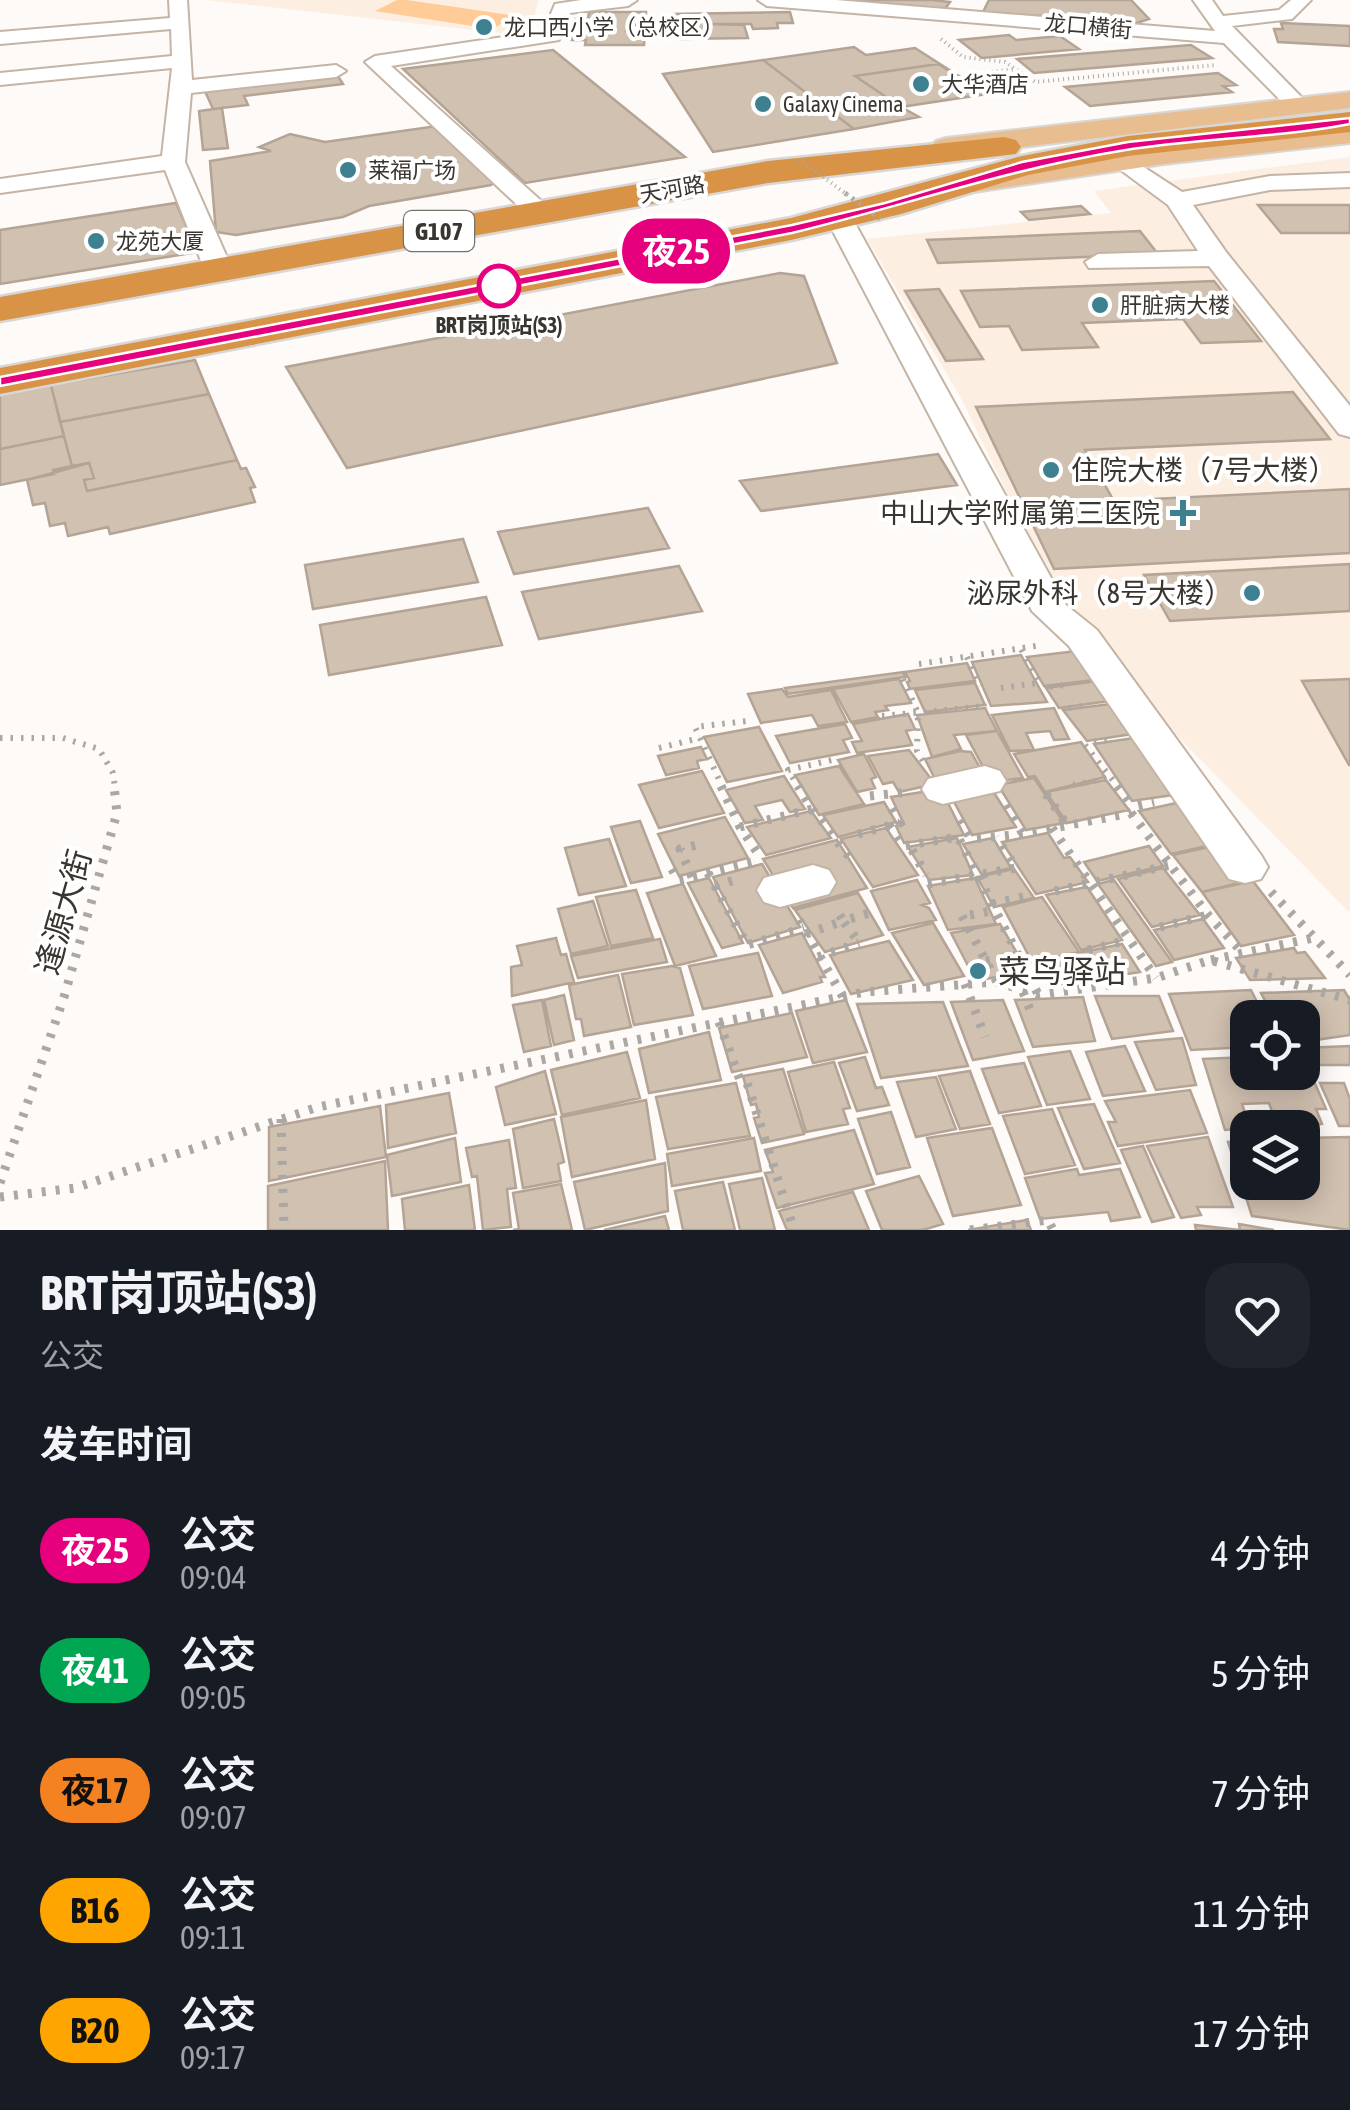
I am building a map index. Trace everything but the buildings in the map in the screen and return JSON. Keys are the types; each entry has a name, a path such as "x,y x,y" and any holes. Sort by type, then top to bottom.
{"highway":[{"name":"天河路","path":"0,309 768,172 1350,112"},
{"name":"天河路","path":"0,381 839,218 1022,166 1282,117 1350,122"}],"main road":[{"path":"1282,117 1350,100"},
{"path":"951,187 1122,160 1350,134"}],"street":[{"path":"178,0 184,61 173,162 219,270"},
{"path":"538,212 375,62 552,36 562,8 628,0"},
{"name":"龙口横街","path":"767,0 882,16 966,8 1224,30 1285,16 1302,0"},
{"path":"1202,0 1252,61 1282,117"},
{"path":"0,38 178,22"},
{"path":"0,79 184,61"},
{"path":"180,88 336,71"},
{"path":"1122,160 1177,200 1216,258 1350,428"},
{"path":"0,186 173,162"},
{"path":"1177,200 1270,183 1350,180"},
{"path":"839,218 1050,611 1082,638 1189,794 1245,867"},
{"path":"1098,262 1216,258"},
{"path":"943,788 995,792"}],"path":[{"path":"936,35 962,57 1005,62 1035,82 1252,61"},
{"path":"967,75 1017,69"},
{"path":"800,159 880,219"},
{"path":"918,664 1082,638"},
{"path":"1001,688 1039,683 1021,649"},
{"path":"967,657 980,686"},
{"path":"903,679 918,713 916,752 943,788 966,841 976,877 1039,995"},
{"path":"882,716 987,706"},
{"path":"696,728 747,721"},
{"name":"逢源大街","path":"0,738 63,738 98,748 112,773 117,813 64,997 0,1183"},
{"path":"658,748 700,738"},
{"path":"1085,745 1208,915 1242,952"},
{"path":"832,760 788,770 854,863"},
{"path":"1073,785 1110,778"},
{"path":"995,792 1023,834"},
{"path":"1046,794 1067,825"},
{"path":"889,826 902,846 958,837 966,841 1067,825 1189,794"},
{"path":"858,834 900,823 888,801"},
{"path":"740,827 812,808"},
{"path":"1052,828 1156,978"},
{"path":"912,850 927,880 976,877 1016,868 995,836"},
{"path":"692,877 680,849 702,844"},
{"path":"1056,891 1172,865"},
{"path":"1245,867 1350,975"},
{"path":"672,869 678,880 708,873 806,903 876,911"},
{"path":"708,873 747,945 806,903"},
{"path":"997,982 966,915 1032,895"},
{"path":"806,903 857,940 818,957"},
{"path":"1160,927 1208,915"},
{"path":"0,1197 75,1188 318,1107 864,992 997,982 1039,995 1156,978 1210,960 1313,938"},
{"path":"1088,950 1128,940"},
{"path":"986,961 1018,955"},
{"path":"1024,966 1078,955"},
{"path":"1210,960 1350,1000"},
{"path":"964,984 985,1037"},
{"path":"1022,991 1033,1017"},
{"path":"719,1022 740,1080 747,1083 794,1230"},
{"path":"281,1119 284,1230"},
{"path":"970,1230 1048,1220 1053,1230"}],"shaded area":[{"name":"龙口西小学（总校区）","path":"207,0 539,0 528,36"},
{"path":"397,0 516,16 492,29 375,11"},
{"name":"中山大学附属第三医院","path":"1350,157 1350,913 1073,629 961,398 867,239 1111,213 1094,191"}],"bus line":[{"name":"夜25","path":"0,381 792,229 888,206 1022,166 1128,146 1350,121"}],"place":[{"name":"龙口西小学（总校区）","path":"484,27"},
{"name":"大华酒店","path":"921,84"},
{"name":"Galaxy Cinema","path":"763,104"},
{"name":"莱福广场","path":"348,170"},
{"name":"龙苑大厦","path":"96,241"},
{"name":"BRT岗顶站(S3)","path":"499,286"},
{"name":"肝脏病大楼","path":"1100,305"},
{"name":"住院大楼（7号大楼）","path":"1051,470"},
{"name":"中山大学附属第三医院","path":"1183,513"},
{"name":"泌尿外科（8号大楼）","path":"1252,593"},
{"name":"菜鸟驿站","path":"978,971"}]}
